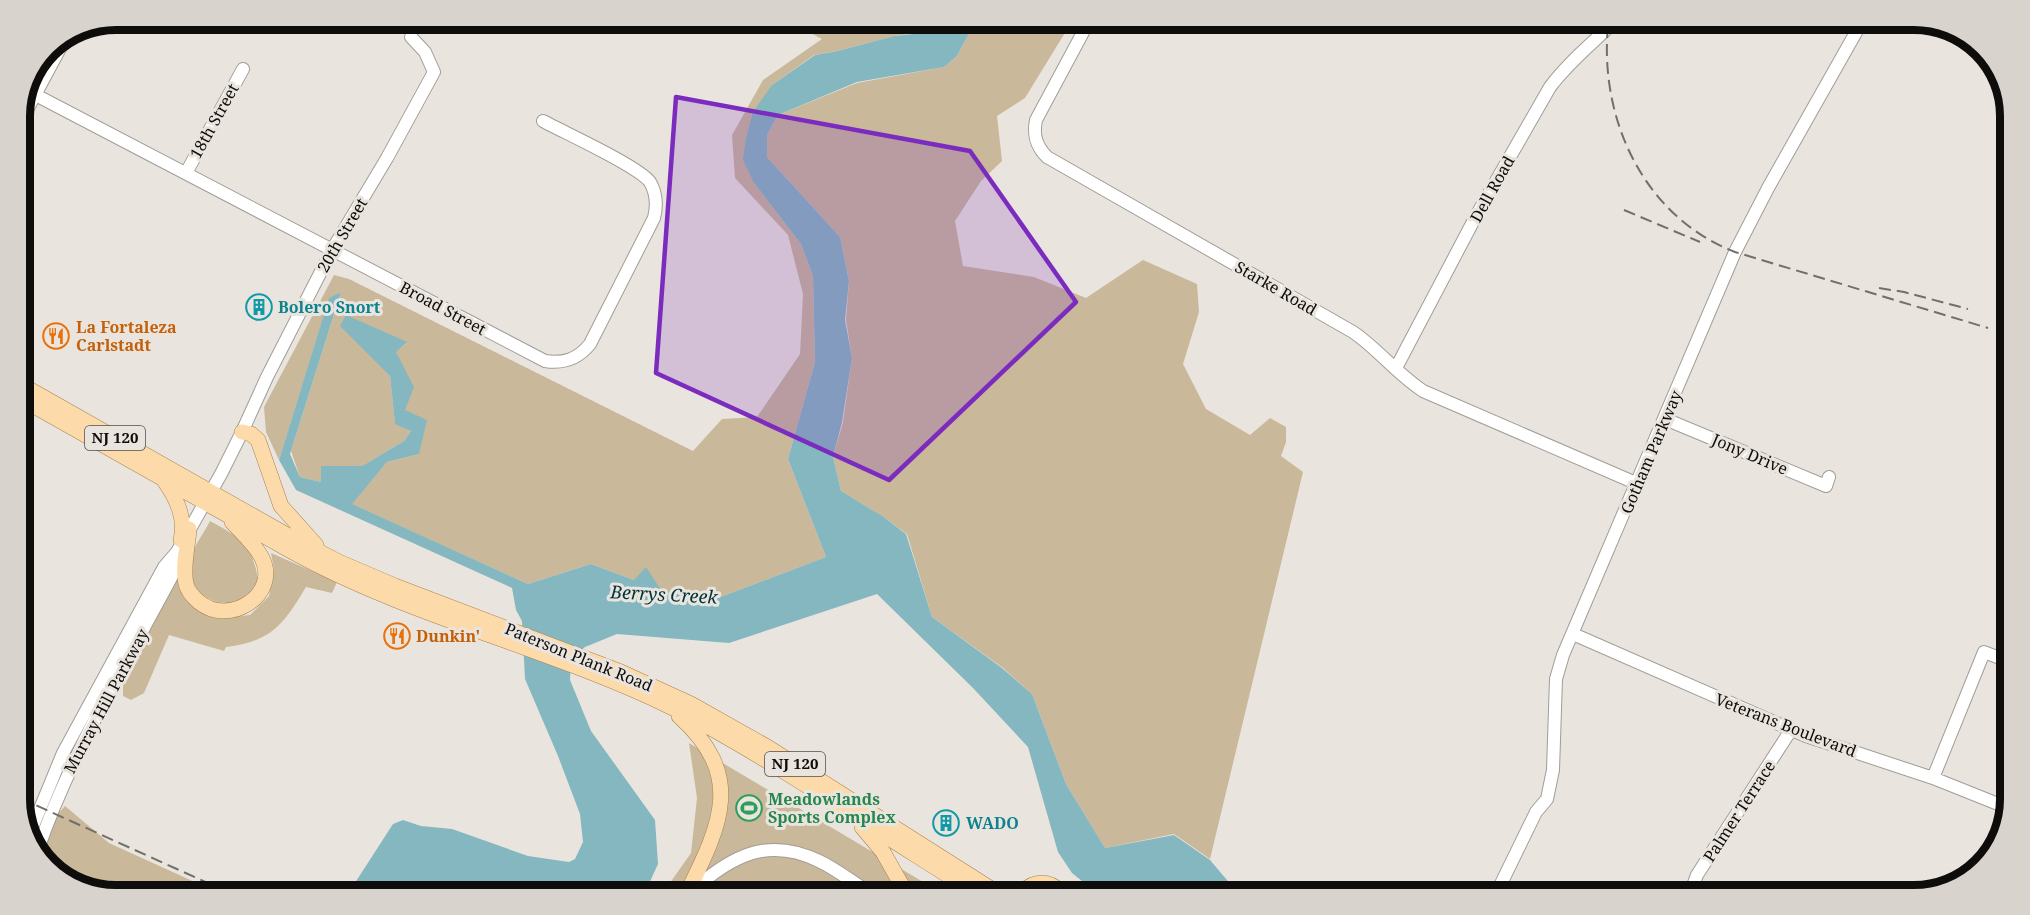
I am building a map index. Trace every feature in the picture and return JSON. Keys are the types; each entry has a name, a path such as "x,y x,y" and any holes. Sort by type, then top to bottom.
{"main road":[{"name":"Paterson Plank Road","path":"30,390 208,497 325,556 515,638"},
{"name":"Paterson Plank Road","path":"30,404 163,479 208,497 224,514 304,559 350,581 661,689 731,726 985,885"},
{"path":"242,432 254,436 261,444 274,489 284,511 325,556"},
{"path":"163,479 174,494 181,513 183,532 177,552"},
{"path":"189,529 185,574 190,593 202,605 214,611 228,612 241,609 253,601 261,590 265,578 264,564 258,552 224,514"},
{"name":"Paterson Plank Road","path":"581,663 739,743 963,885"},
{"path":"665,704 705,744 714,761 720,784 719,812 714,834 693,885"},
{"path":"848,812 880,847 901,885"},
{"path":"1033,885 1040,883 1052,885"}],"street":[{"name":"Starke Road","path":"1084,30 1036,120 1035,136 1040,150 1049,159 1353,332 1370,344 1422,391 1638,484"},
{"name":"Dell Road","path":"1396,368 1476,216 1550,87 1589,43 1605,30"},
{"name":"Gotham Parkway","path":"1500,885 1536,812 1546,799 1553,770 1556,679 1559,667 1716,296 1748,227 1857,30"},
{"name":"20th Street","path":"208,497 332,250 387,158 434,72 425,52 411,37"},
{"path":"37,84 53,58"},
{"name":"18th Street","path":"186,173 243,69"},
{"name":"Broad Street","path":"33,94 545,362 562,362 578,356 590,344 654,218 657,200 651,184 638,171 543,122"},
{"name":"Jony Drive","path":"1665,419 1826,486 1829,477"},
{"name":"Murray Hill Parkway","path":"34,823 63,753 164,567 177,552 208,497"},
{"name":"Murray Hill Parkway","path":"41,842 74,762 172,576 177,552"},
{"name":"Veterans Boulevard","path":"1573,634 1791,730 1933,778 1999,805"},
{"path":"1933,778 1984,652 2000,658"},
{"name":"Palmer Terrace","path":"1694,885 1697,875 1791,730"},
{"path":"697,885 734,859 751,853 781,851 802,854 820,862 857,885"}],"highlighted area":[{"path":"676,97 970,151 1076,302 889,480 656,373"}],"shaded area":[{"path":"805,30 923,30 923,32 894,36 814,55 772,85 754,183 801,244 813,276 815,362 788,459 826,557 718,598 661,590 591,564 528,584 351,504 387,462 419,454 405,410 396,351 407,343 377,361 390,376 395,423 411,431 404,441 362,466 321,466 321,482 300,477 291,451 341,292 329,299 279,460 266,432 264,407 334,275 349,279 693,451 722,419 757,417 800,354 803,294 788,235 735,178 732,135 763,80 822,39"},
{"path":"971,30 1067,30 1025,98 997,116 1002,161 981,181 955,221 963,266 1034,277 1086,298 1143,260 1197,284 1199,312 1183,364 1206,409 1250,435 1270,418 1286,427 1286,442 1281,456 1303,472 1210,859 1174,834 1105,848 1066,784 1032,694 1003,668 932,617 907,534 841,491 833,457 843,422 852,358 846,320 849,281 840,237 767,157 767,135 778,115 857,83 944,67 957,56"},
{"path":"210,521 230,532 244,544 253,559 258,581 248,595 238,601 229,603 210,599 201,593 190,578 191,556"},
{"path":"271,553 337,582 332,593 306,587 290,612 275,629 255,640 226,647 224,651 169,635 144,693 131,700 123,696 123,685 177,576 188,600 219,618 250,615 269,596 274,569"},
{"name":"Meadowlands Sports Complex","path":"689,743 928,885 669,885 691,853 697,798"},
{"path":"65,806 109,843 201,885 99,883 73,874 63,867 48,852 39,836"}],"water":[{"name":"Berrys Creek","path":"924,30 971,30 957,56 944,67 857,82 778,115 767,135 767,157 840,237 849,281 845,320 852,358 842,422 833,457 841,491 884,517 906,534 932,617 1002,668 1032,694 1066,784 1105,848 1174,835 1210,860 1231,885 1176,885 1152,881 1126,885 1087,885 1072,873 1058,852 1028,747 973,688 877,594 729,643 617,634 585,647 571,658 570,680 591,731 655,820 658,864 648,885 354,885 393,824 403,820 421,826 452,829 528,856 569,862 575,859 583,842 580,814 525,679 522,621 516,610 512,588 296,490 279,460 329,298 341,292 290,454 300,477 321,482 321,466 362,466 404,441 411,431 395,424 390,376 340,326 346,315 407,342 396,352 414,387 405,410 427,420 419,454 387,462 352,504 528,584 591,564 634,580 646,567 661,590 718,598 826,557 788,459 815,362 813,276 801,244 754,183 743,160 746,138 753,112 772,85 815,55 894,36 923,33"}],"railway":[{"path":"1608,30 1607,61 1611,96 1620,129 1634,161 1652,190 1676,215 1703,236 1735,252 1988,328"},
{"path":"1624,210 1700,242"},
{"path":"1879,288 1904,292 1968,309"},
{"path":"30,803 212,885"}],"place":[{"name":"Bolero Snort","path":"259,307"},
{"name":"La Fortaleza Carlstadt","path":"56,336"},
{"name":"Dunkin'","path":"397,636"},
{"name":"Meadowlands Sports Complex","path":"749,808"},
{"name":"WADO","path":"946,823"}]}
